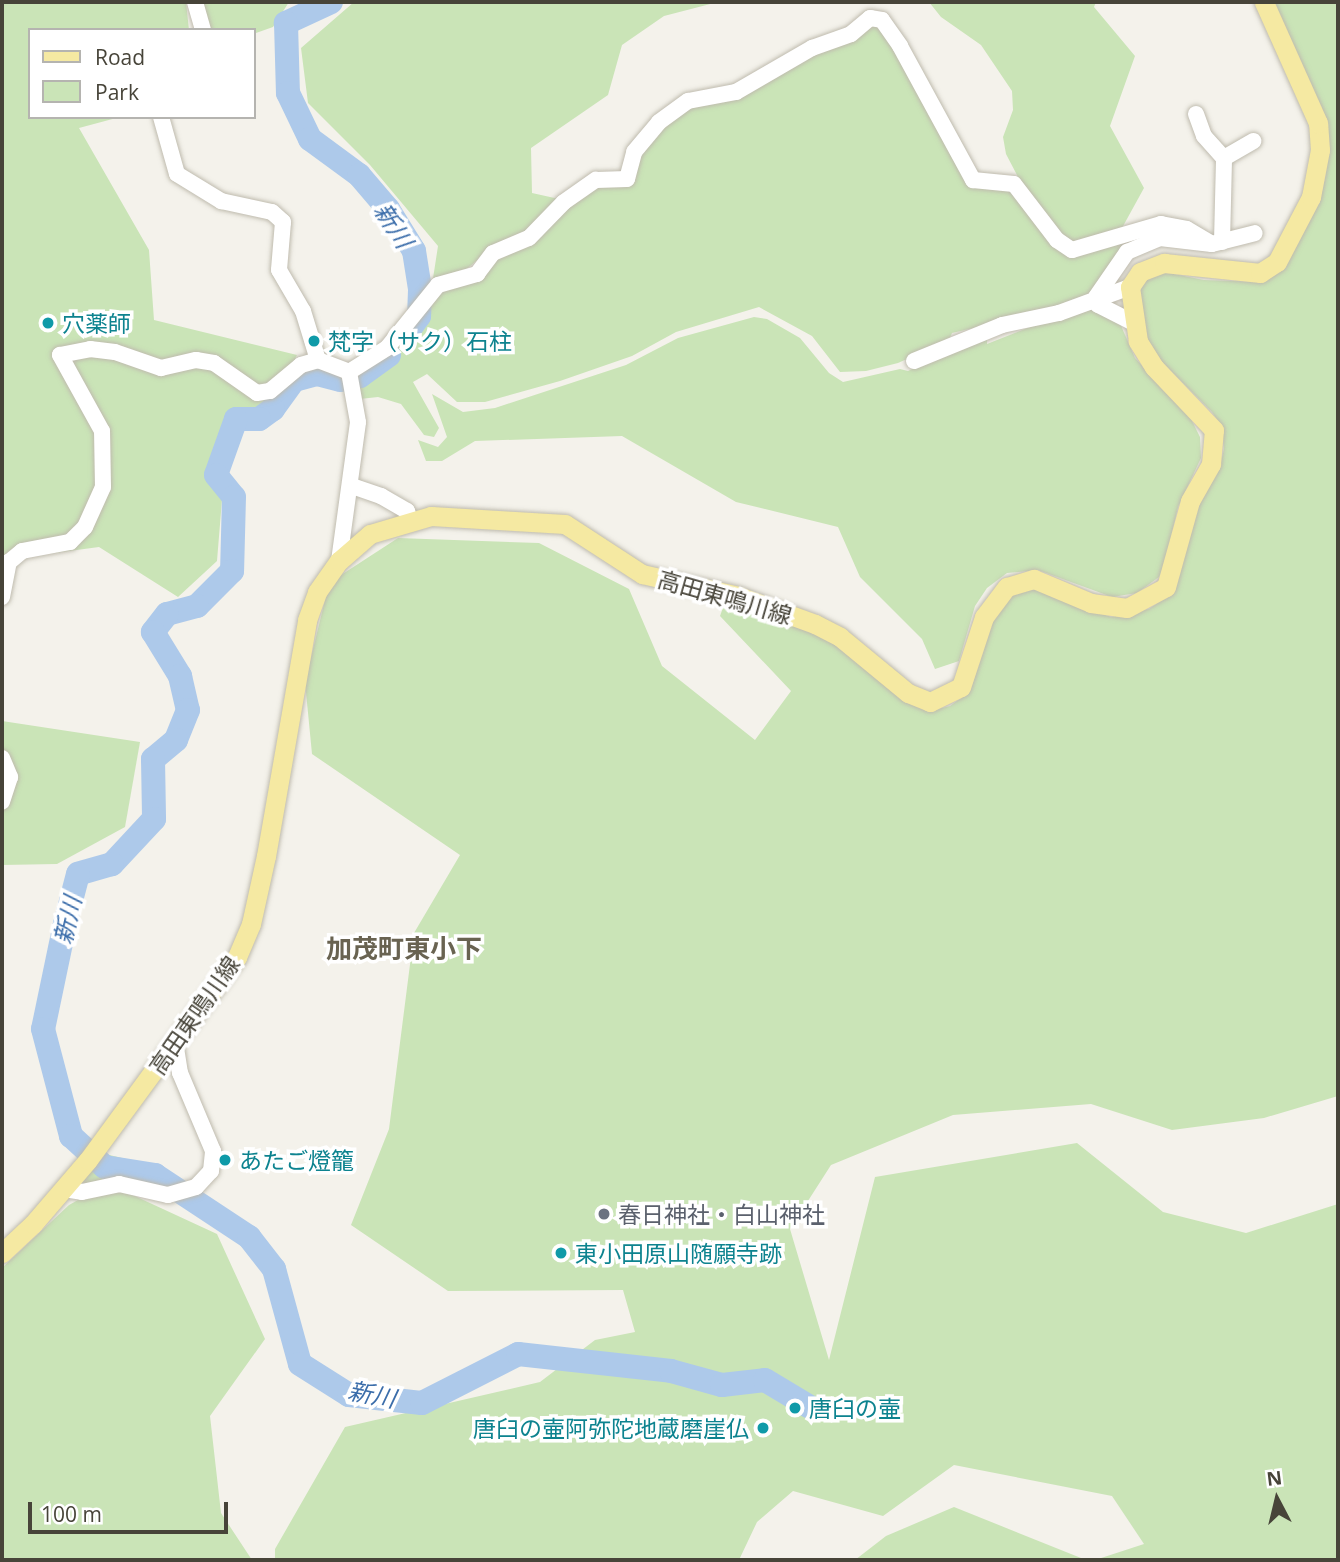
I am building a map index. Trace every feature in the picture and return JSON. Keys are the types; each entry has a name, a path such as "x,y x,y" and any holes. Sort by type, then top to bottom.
{"main road":[{"path":"1130,287 1140,271 1164,263 1260,273 1277,262 1311,197 1320,150 1318,123 1264,2"},
{"name":"高田東鳴川線","path":"2,1253 88,1160 237,957 251,924 307,620 317,592 339,561 370,534 410,520 474,516 565,524 642,574 738,596 815,624 840,637 908,693 930,702 946,698 961,687 984,617 1007,587 1034,579 1091,603 1120,608 1145,601 1166,587 1190,501 1211,464 1214,430 1154,367 1132,322 1130,287"}],"street":[{"path":"195,2 202,28"},
{"path":"349,372 387,348 438,285 477,274 493,253 529,238 564,202 596,180 627,179 634,152 659,122 688,101 736,92 813,48 851,34 870,18 882,20 900,46 973,180 1014,184 1057,240 1072,250 1161,224 1187,229 1217,243"},
{"path":"1196,114 1204,136 1224,158 1217,243"},
{"path":"162,119 177,174 221,201 272,212 283,222 279,270 303,311 318,360"},
{"path":"1224,158 1254,141"},
{"path":"1132,322 1098,305 1096,297 1113,267 1141,244 1160,238 1217,243 1255,233"},
{"path":"914,361 964,338 1059,313 1096,297 1130,287"},
{"path":"2,597 9,562 22,551 70,542 85,527 103,487 102,431 60,355 90,349 115,352 161,368 196,360 214,363 257,393 270,391 301,365 318,360 349,372"},
{"path":"339,561 339,538 352,485 358,422 349,372"},
{"path":"352,485 381,496 407,511 410,520"},
{"path":"2,758 10,777 2,802"},
{"path":"64,1189 82,1192 119,1184 177,1193 196,1186 211,1171 214,1160 180,1073 175,1042"}],"green space":[{"path":"2,2 186,2 189,28 28,28 28,119 113,119 79,128 149,250 154,320 297,355 268,414 229,414 217,561 178,597 99,547 2,560"},
{"path":"198,2 289,2 273,27 256,33 256,28 206,28"},
{"path":"354,2 718,2 664,16 622,45 608,95 531,148 532,193 559,199 530,231 493,247 463,272 432,285 438,246 370,165 308,103 301,48"},
{"path":"929,2 1096,2 1094,7 1135,56 1110,126 1144,188 1122,228 1070,244 1031,202 1006,154 1003,137 1013,110 1012,91 981,45 941,17"},
{"path":"1274,2 1338,2 1338,1096 1264,1118 1172,1130 1091,1104 953,1115 831,1165 790,1229 829,1360 875,1177 1077,1143 1163,1212 1246,1233 1338,1204 1338,1560 1095,1560 1144,1544 1112,1496 954,1465 883,1516 793,1491 757,1522 739,1560 275,1560 275,1549 345,1427 540,1382 595,1340 635,1332 623,1290 448,1291 351,1225 389,1129 414,933 460,855 312,754 305,682 326,596 338,577 398,538 539,543 629,589 662,666 755,740 791,691 720,616 725,602 811,632 835,645 904,701 930,711 950,706 968,693 992,620 1012,594 1033,588 1111,617 1149,609 1174,592 1198,504 1220,467 1224,449 1222,427 1212,412 1161,361 1146,337 1138,290 1146,278 1164,272 1204,280 1262,282 1284,268 1320,200 1326,174 1327,121"},
{"path":"876,24 889,38 972,187 1010,190 1061,250 1154,234 1094,292 1039,313 952,333 949,340 898,363 866,371 840,372 812,336 759,307 676,332 632,356 560,381 485,402 457,402 427,374 413,382 439,428 434,437 424,435 401,404 378,397 360,399 355,374 438,290 498,258 598,184 625,186 636,179 638,153 669,116"},
{"path":"1086,305 1119,321 1135,358 1191,419 1200,437 1201,458 1178,507 1165,563 1159,577 1137,593 1112,597 1038,570 1007,573 987,588 975,606 959,661 935,669 922,639 860,577 838,527 736,502 622,436 475,441 442,461 426,461 418,440 438,447 447,437 432,394 463,412 495,408 626,365 678,338 754,317 767,319 800,338 829,373 843,382 900,369 908,371 987,334 987,344"},
{"path":"2,721 140,742 125,827 57,864 2,865"},
{"path":"101,1153 156,1166 170,1172 179,1184 76,1187"},
{"path":"124,1191 217,1234 265,1339 210,1416 221,1513 252,1560 2,1560 2,1268 69,1205 87,1195"},
{"path":"954,1507 1086,1560 855,1560 886,1536"}],"waterway":[{"name":"新川","path":"331,2 286,23 288,93 310,139 359,175 388,209 414,251 420,290 419,316 411,327"},
{"name":"新川","path":"389,355 360,376 340,380 317,374 294,380 273,409 259,419 236,419 216,475 234,497 232,571 197,606 167,614 153,632 180,676 188,710 176,740 153,759 154,819 112,864 78,874 65,924 43,1029 71,1136 105,1167 155,1175 249,1237 274,1269 300,1364 349,1395 422,1403 518,1354 671,1371 722,1385 765,1380 810,1407"}],"place":[{"name":"穴薬師","path":"48,323"},
{"name":"梵字（サク）石柱","path":"314,341"},
{"name":"あたご燈籠","path":"225,1160"},
{"name":"春日神社・白山神社","path":"604,1214"},
{"name":"東小田原山随願寺跡","path":"561,1253"},
{"name":"唐臼の壷","path":"795,1408"},
{"name":"唐臼の壷阿弥陀地蔵磨崖仏","path":"763,1428"}],"district":[{"name":"加茂町東小下","path":"404,949"}]}
